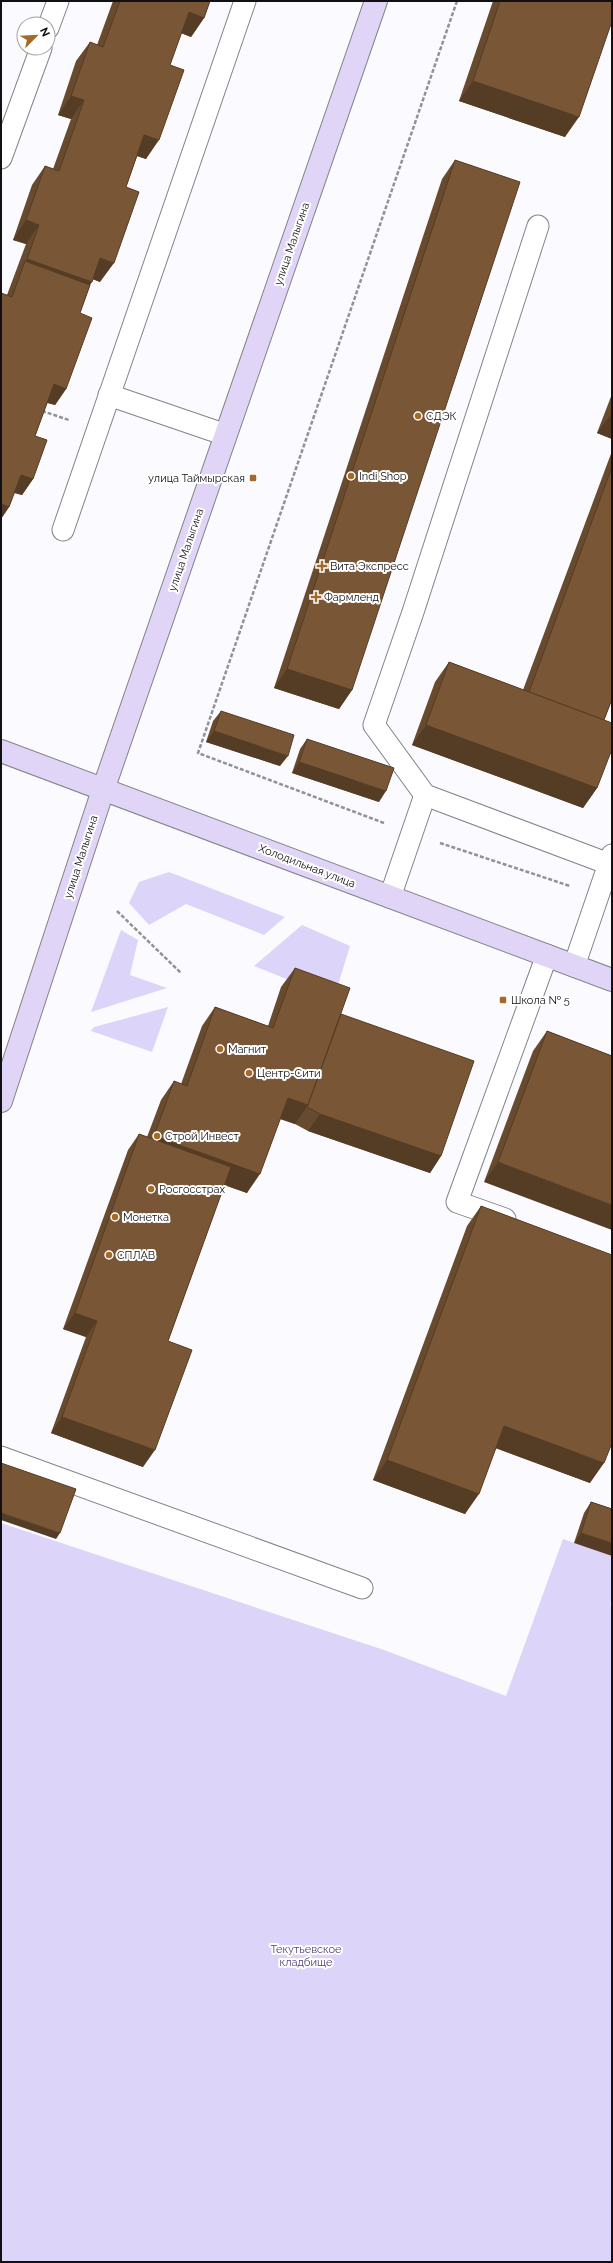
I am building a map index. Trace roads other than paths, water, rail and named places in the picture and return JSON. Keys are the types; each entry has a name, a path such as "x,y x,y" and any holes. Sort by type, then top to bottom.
{"street":[{"name":"улица Малыгина","path":"1,1101 103,790 376,1"},
{"name":"Холодильная улица","path":"1,751 612,980"}],"lane":[{"path":"52,16 58,1"},
{"path":"62,530 245,1"},
{"path":"1,158 38,56"},
{"path":"538,226 415,605 374,725 425,795 610,860 574,966"},
{"path":"109,395 226,435"},
{"path":"390,897 425,795"},
{"path":"523,1226 457,1202 547,955"},
{"path":"1,1457 362,1588"}],"place":[{"name":"СДЭК","path":"418,416"},
{"name":"Indi Shop","path":"351,476"},
{"name":"улица Таймырская","path":"253,478"},
{"name":"Вита Экспресс","path":"322,566"},
{"name":"Фармленд","path":"316,597"},
{"name":"Школа № 5","path":"503,1000"},
{"name":"Магнит","path":"220,1049"},
{"name":"Центр-Сити","path":"249,1073"},
{"name":"Строй Инвест","path":"157,1136"},
{"name":"Росгосстрах","path":"151,1189"},
{"name":"Монетка","path":"115,1217"},
{"name":"СПЛАВ","path":"109,1255"}],"park label":[{"name":"Текутьевское кладбище","path":"306,1955"}]}
